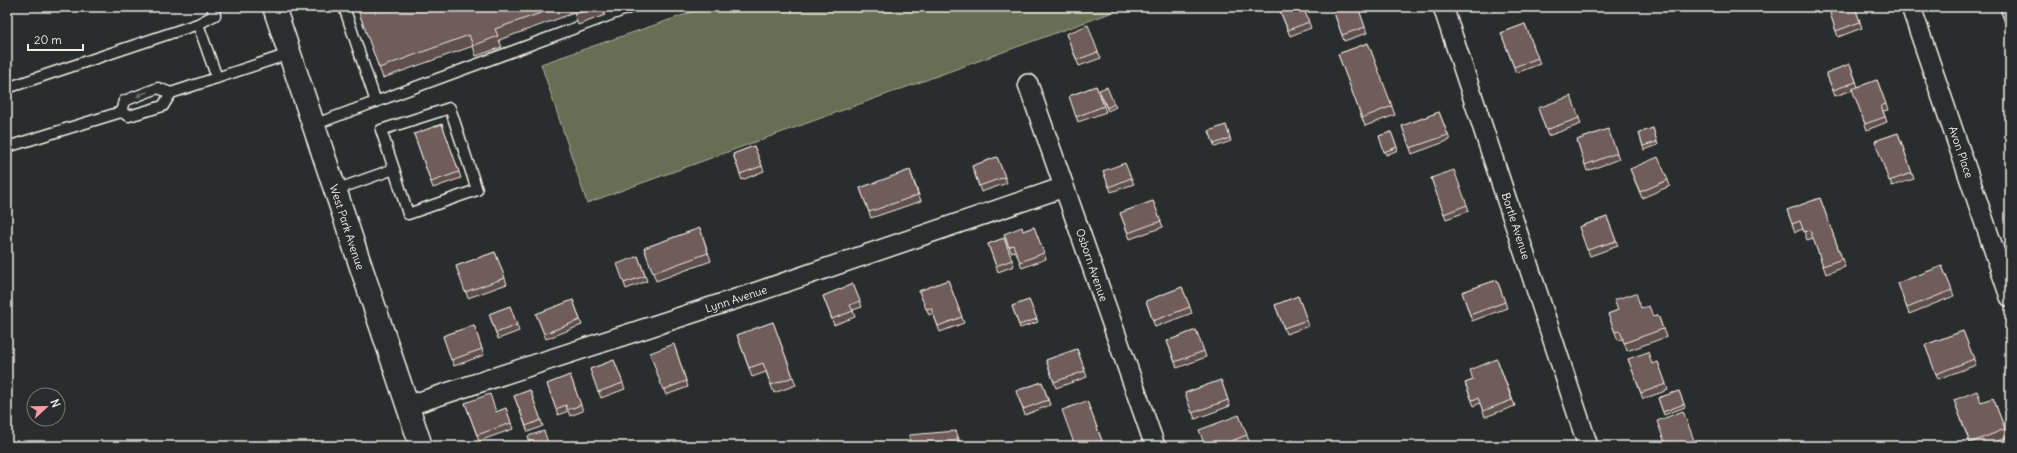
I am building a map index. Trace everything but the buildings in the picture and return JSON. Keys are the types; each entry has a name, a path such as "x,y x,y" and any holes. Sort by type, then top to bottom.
{"main road":[{"name":"West Park Avenue","path":"274,7 420,446"}],"street":[{"name":"Bortle Avenue","path":"1443,7 1588,446"},
{"name":"Avon Place","path":"1911,7 2010,297"},
{"name":"Osborn Avenue","path":"1028,84 1155,446"},
{"name":"Lynn Avenue","path":"407,406 759,292 1064,187"}],"lane":[{"path":"7,88 198,24 215,15 212,7"},
{"path":"344,7 376,102"},
{"path":"313,125 632,7"},
{"path":"198,24 217,78"},
{"path":"7,147 121,112 129,116 163,106 171,94 289,54"},
{"path":"121,112 124,101 158,88 171,94"},
{"path":"450,108 477,190 408,214 394,169 381,130 450,108"},
{"path":"335,190 394,169"}],"green space":[{"path":"707,7 1127,7 587,203 541,64"}]}
